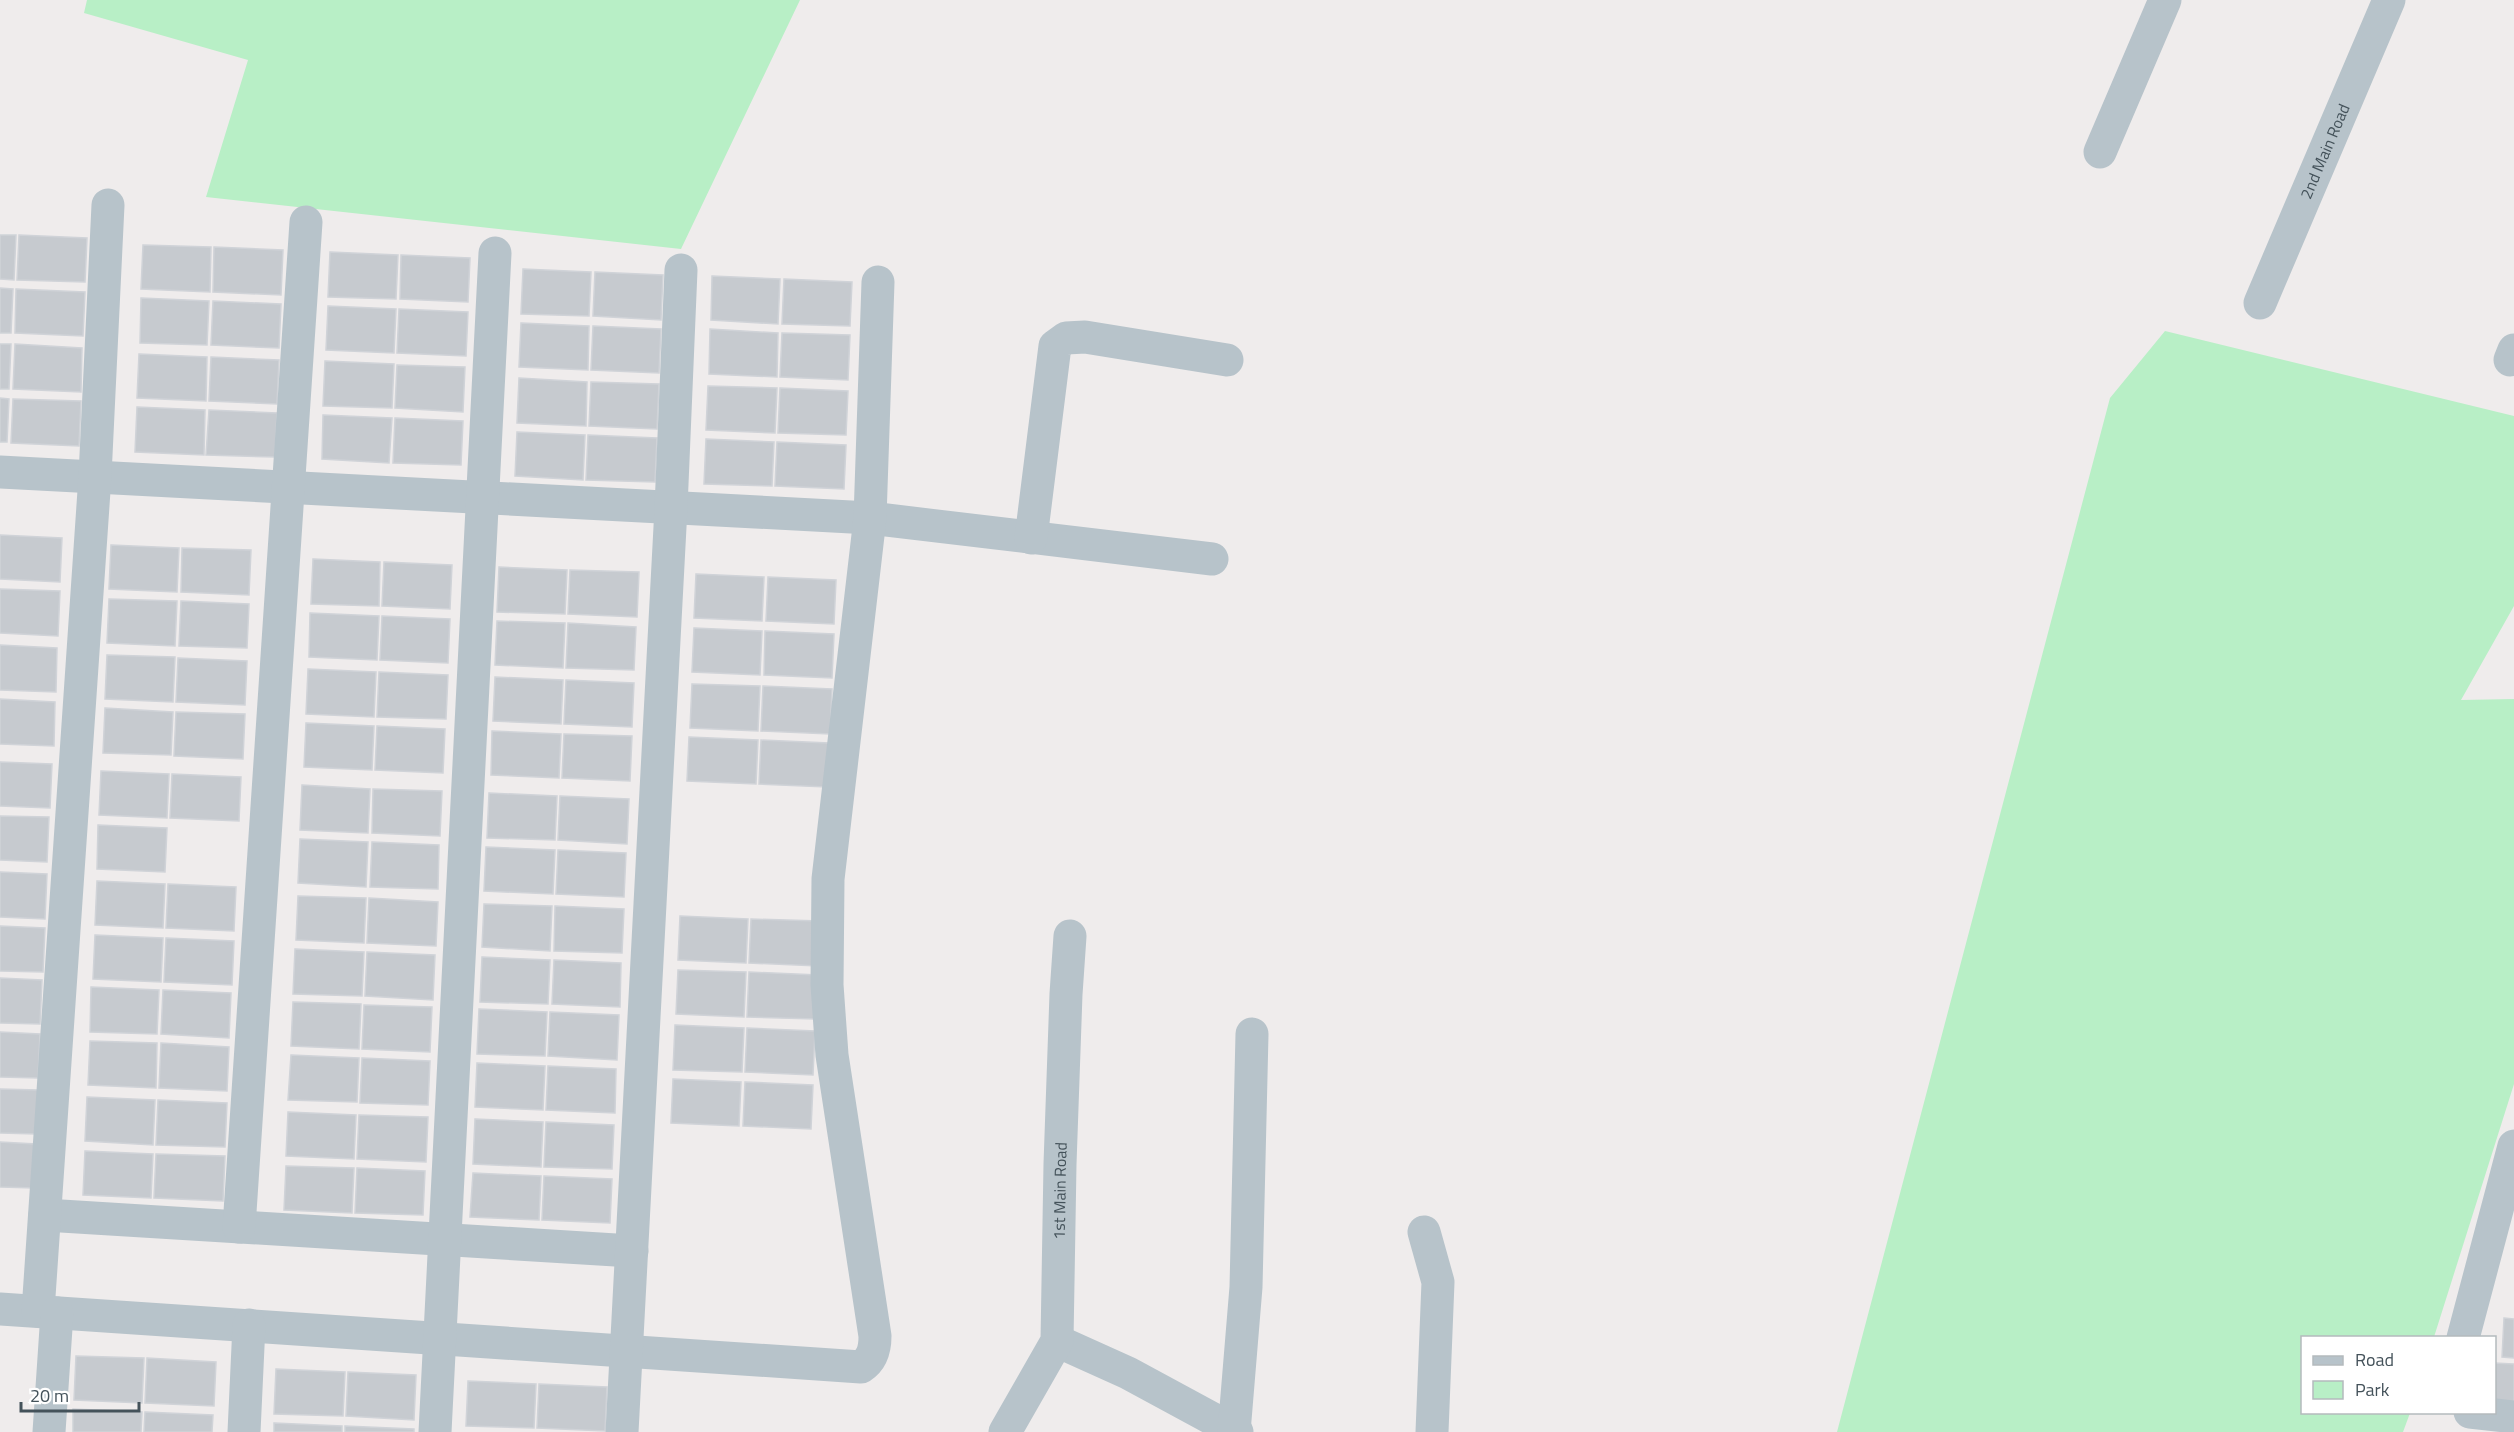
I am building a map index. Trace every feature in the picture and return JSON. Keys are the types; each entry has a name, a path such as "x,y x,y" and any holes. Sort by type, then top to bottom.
{"street":[{"path":"2100,152 2165,0"},
{"name":"2nd Main Road","path":"2260,303 2390,0"},
{"path":"49,1432 45,1215 95,476 108,205"},
{"path":"240,1227 306,222"},
{"path":"435,1432 495,253"},
{"path":"622,1432 671,508 681,270"},
{"path":"0,1309 861,1367 868,1363 875,1346 874,1325 832,1054 826,930 828,879 870,518 878,282"},
{"path":"1031,538 1055,346 1066,338 1086,337 1227,360"},
{"path":"0,472 870,518 1212,559"},
{"name":"1st Main Road","path":"1005,1432 1057,1341 1060,1152 1070,936"},
{"path":"1057,1341 1128,1373 1235,1432 1246,1287 1252,1034"},
{"path":"2464,1336 2513,1158"},
{"path":"45,1215 632,1251"},
{"path":"1424,1232 1438,1282 1432,1432"},
{"path":"244,1432 249,1325"},
{"path":"2481,1414 2514,1417"}],"green space":[{"path":"87,0 800,0 681,249 206,197 248,60 84,13"},
{"path":"2165,331 2514,416 2514,606 2461,700 2514,699 2514,1084 2434,1336 2301,1336 2301,1414 2410,1414 2403,1432 1837,1432 2110,398"}],"building":[{"path":"0,235 16,235 14,280 0,279"},
{"path":"19,235 87,238 85,282 17,280"},
{"path":"143,245 211,247 210,292 141,289"},
{"path":"214,247 283,250 281,295 213,292"},
{"path":"330,252 398,255 396,299 328,297"},
{"path":"401,255 470,258 468,302 400,299"},
{"path":"523,269 591,272 589,316 521,314"},
{"path":"595,272 663,275 661,320 593,316"},
{"path":"712,276 780,279 778,324 711,320"},
{"path":"784,279 852,282 850,326 782,324"},
{"path":"0,288 13,289 11,333 0,333"},
{"path":"16,289 85,292 83,336 15,333"},
{"path":"141,298 209,301 207,345 140,343"},
{"path":"213,301 281,304 279,348 211,345"},
{"path":"328,306 396,309 394,353 326,350"},
{"path":"399,309 468,312 466,356 397,353"},
{"path":"521,323 589,326 588,370 519,367"},
{"path":"593,326 661,329 659,373 591,370"},
{"path":"710,329 778,333 777,377 709,374"},
{"path":"782,333 850,335 848,380 780,377"},
{"path":"0,344 11,344 9,389 0,389"},
{"path":"15,344 82,348 81,392 13,389"},
{"path":"139,354 207,357 206,401 137,398"},
{"path":"211,357 279,360 277,404 209,401"},
{"path":"325,361 394,364 392,408 323,406"},
{"path":"397,365 465,367 463,412 395,408"},
{"path":"519,378 587,382 586,426 517,423"},
{"path":"591,382 659,384 657,429 589,426"},
{"path":"708,386 777,388 775,433 706,430"},
{"path":"780,388 848,391 846,435 778,433"},
{"path":"0,398 9,399 7,442 0,442"},
{"path":"13,399 81,401 79,446 11,443"},
{"path":"137,407 205,410 204,455 135,452"},
{"path":"209,410 277,413 275,457 206,455"},
{"path":"323,415 392,418 389,463 322,459"},
{"path":"395,418 463,421 461,465 393,463"},
{"path":"517,432 585,435 583,480 515,476"},
{"path":"588,435 657,438 655,482 586,480"},
{"path":"706,439 774,442 772,486 704,484"},
{"path":"777,442 846,445 844,489 775,486"},
{"path":"0,535 62,538 60,582 0,579"},
{"path":"111,545 179,548 177,592 109,589"},
{"path":"182,548 251,550 249,595 181,592"},
{"path":"313,559 380,562 379,606 311,604"},
{"path":"384,562 452,565 450,609 382,606"},
{"path":"499,567 567,570 565,614 497,612"},
{"path":"570,570 639,572 637,617 568,614"},
{"path":"696,574 764,577 762,621 694,618"},
{"path":"768,577 836,580 834,624 766,621"},
{"path":"0,589 60,591 58,636 0,633"},
{"path":"109,599 177,601 175,646 107,643"},
{"path":"181,601 249,604 247,648 179,646"},
{"path":"310,613 379,616 377,660 309,657"},
{"path":"382,616 450,619 448,663 380,660"},
{"path":"497,621 565,623 563,668 495,665"},
{"path":"568,623 636,627 634,670 566,668"},
{"path":"694,628 762,631 760,675 692,672"},
{"path":"765,631 834,634 832,678 764,675"},
{"path":"0,645 57,648 56,692 0,690"},
{"path":"107,655 175,657 173,702 105,699"},
{"path":"178,658 247,661 245,705 176,702"},
{"path":"308,669 376,672 374,717 306,714"},
{"path":"379,672 448,675 446,719 377,717"},
{"path":"495,677 563,680 561,724 493,721"},
{"path":"566,680 634,683 632,727 564,724"},
{"path":"692,684 760,686 758,731 690,728"},
{"path":"763,686 832,689 830,734 761,731"},
{"path":"0,699 55,702 54,746 0,744"},
{"path":"105,708 173,712 171,755 103,753"},
{"path":"176,712 245,714 243,759 174,756"},
{"path":"306,723 374,726 372,770 304,767"},
{"path":"377,726 445,729 443,773 375,770"},
{"path":"492,731 561,734 559,778 491,775"},
{"path":"564,734 632,736 630,781 562,778"},
{"path":"689,737 758,740 756,784 687,781"},
{"path":"761,740 829,743 827,787 759,784"},
{"path":"0,762 52,764 50,808 0,806"},
{"path":"101,771 169,774 167,818 99,815"},
{"path":"172,774 241,777 239,821 170,818"},
{"path":"302,785 370,789 368,833 300,830"},
{"path":"373,789 442,791 440,836 372,833"},
{"path":"489,793 557,796 555,840 487,838"},
{"path":"560,796 629,799 627,844 558,840"},
{"path":"0,816 49,817 47,862 0,860"},
{"path":"98,825 167,828 165,872 97,869"},
{"path":"300,839 368,842 366,887 298,883"},
{"path":"372,842 439,845 438,889 370,887"},
{"path":"486,847 555,850 553,894 484,891"},
{"path":"558,850 626,853 624,897 556,894"},
{"path":"0,872 47,874 45,919 0,917"},
{"path":"97,881 165,884 163,928 95,925"},
{"path":"168,884 236,887 234,931 166,928"},
{"path":"298,896 366,898 364,943 296,940"},
{"path":"369,898 438,902 436,946 367,943"},
{"path":"484,904 552,906 550,951 482,947"},
{"path":"555,906 624,909 622,953 554,951"},
{"path":"680,916 748,919 746,963 678,960"},
{"path":"751,919 820,921 818,966 749,963"},
{"path":"0,926 45,928 43,972 0,971"},
{"path":"95,935 163,938 161,982 93,979"},
{"path":"166,938 234,941 232,985 164,982"},
{"path":"295,949 364,952 362,996 293,994"},
{"path":"367,952 435,955 433,1000 365,996"},
{"path":"482,957 550,960 548,1004 480,1002"},
{"path":"554,960 621,963 620,1007 552,1004"},
{"path":"678,970 746,972 744,1017 676,1014"},
{"path":"749,972 818,975 815,1019 747,1017"},
{"path":"0,978 42,980 40,1024 0,1023"},
{"path":"91,987 159,990 157,1034 90,1032"},
{"path":"163,990 231,993 229,1038 161,1034"},
{"path":"293,1002 361,1004 359,1049 291,1046"},
{"path":"364,1005 432,1007 430,1052 362,1049"},
{"path":"479,1009 547,1012 545,1056 477,1054"},
{"path":"550,1012 619,1015 617,1060 548,1056"},
{"path":"675,1025 744,1028 742,1072 673,1070"},
{"path":"747,1028 815,1031 813,1075 745,1072"},
{"path":"0,1032 40,1034 38,1078 0,1077"},
{"path":"90,1041 157,1043 156,1088 88,1085"},
{"path":"161,1043 229,1047 227,1091 159,1088"},
{"path":"291,1055 359,1058 357,1102 288,1100"},
{"path":"362,1058 430,1061 428,1105 360,1103"},
{"path":"477,1063 545,1066 543,1110 475,1107"},
{"path":"548,1066 616,1069 615,1113 546,1110"},
{"path":"673,1079 741,1082 739,1126 671,1123"},
{"path":"745,1082 813,1085 811,1129 743,1126"},
{"path":"0,1089 38,1090 36,1134 0,1133"},
{"path":"87,1097 155,1100 153,1145 85,1141"},
{"path":"158,1100 227,1103 225,1147 156,1145"},
{"path":"288,1112 356,1115 354,1159 286,1156"},
{"path":"359,1115 428,1117 426,1162 357,1159"},
{"path":"475,1119 543,1122 541,1167 473,1164"},
{"path":"546,1122 614,1125 612,1169 544,1167"},
{"path":"0,1142 36,1144 34,1188 0,1187"},
{"path":"85,1151 153,1154 151,1198 83,1195"},
{"path":"156,1154 225,1156 223,1201 154,1198"},
{"path":"286,1166 354,1168 352,1213 284,1210"},
{"path":"357,1168 425,1171 423,1215 355,1213"},
{"path":"473,1173 541,1176 539,1220 470,1217"},
{"path":"544,1176 612,1179 610,1223 542,1220"},
{"path":"2504,1318 2514,1319 2514,1358 2502,1357"},
{"path":"76,1356 144,1358 142,1403 74,1400"},
{"path":"147,1358 216,1362 214,1406 145,1403"},
{"path":"2496,1363 2514,1364 2514,1411 2496,1410"},
{"path":"276,1369 345,1372 343,1416 274,1414"},
{"path":"348,1372 416,1375 414,1420 346,1416"},
{"path":"468,1381 536,1384 534,1428 466,1426"},
{"path":"539,1384 607,1387 605,1431 537,1428"},
{"path":"73,1409 142,1412 141,1432 73,1432"},
{"path":"145,1412 213,1415 212,1432 144,1432"},
{"path":"274,1423 342,1426 342,1432 274,1432"},
{"path":"345,1426 414,1429 414,1432 345,1432"}]}
